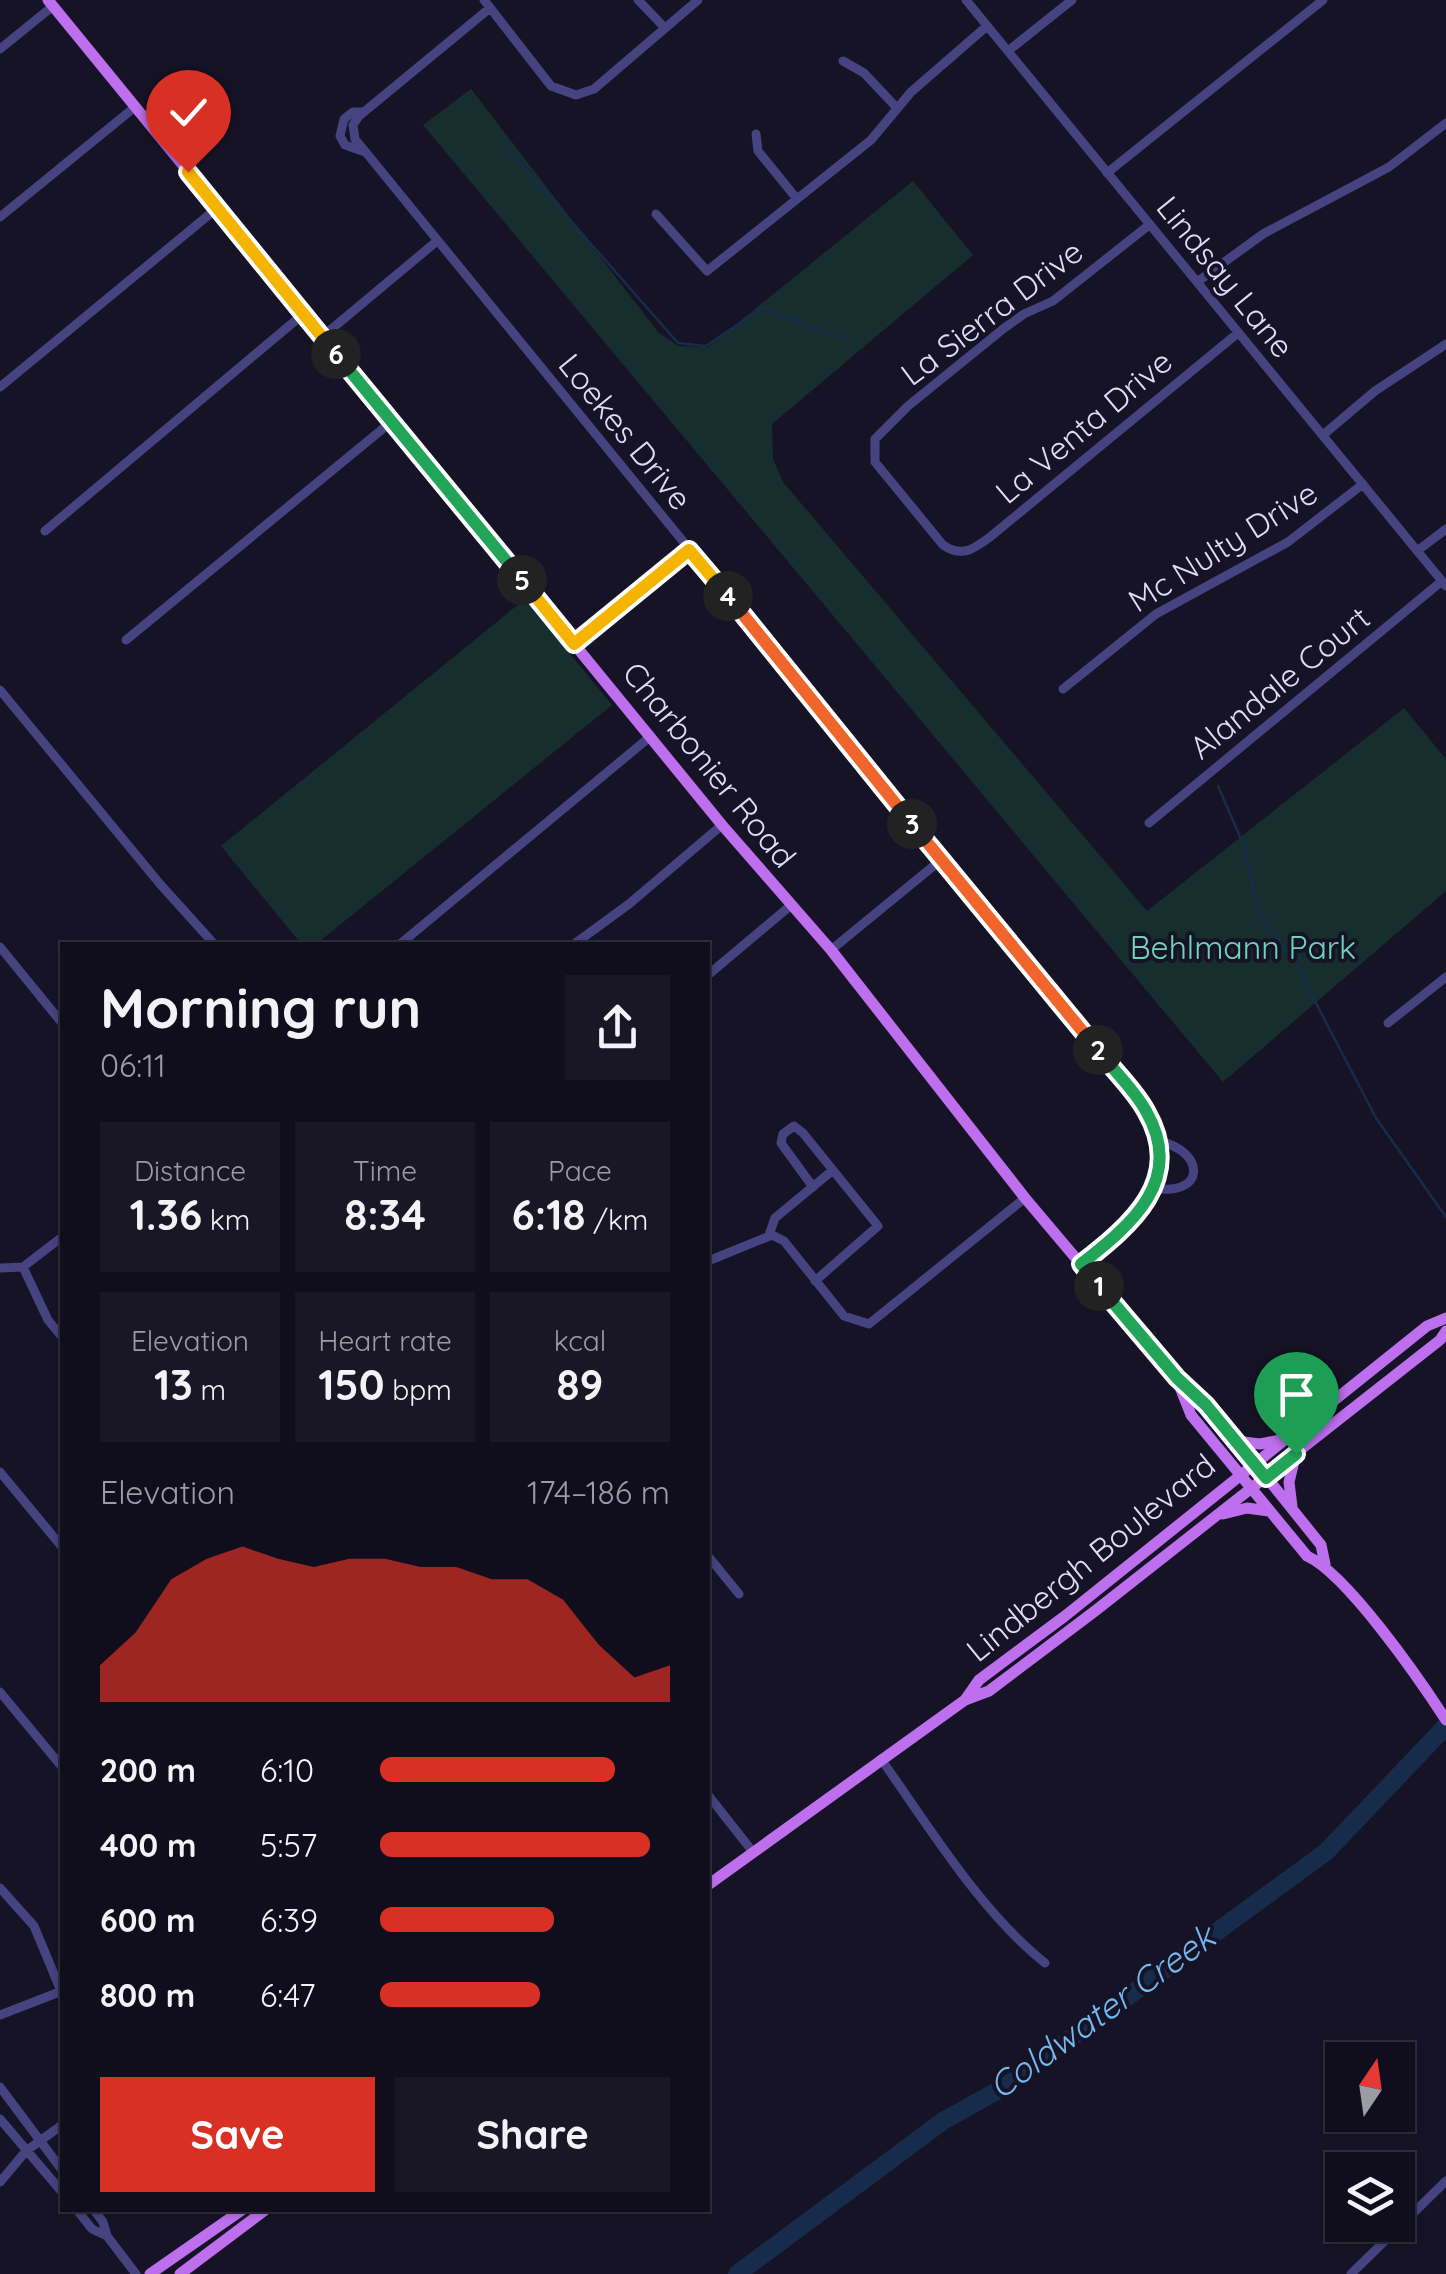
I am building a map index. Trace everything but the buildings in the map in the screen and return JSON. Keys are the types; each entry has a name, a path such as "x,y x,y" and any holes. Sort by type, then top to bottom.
{"main road":[{"name":"Charbonier Road","path":"50,3 390,422 830,950 1025,1198 1177,1378 1206,1405 1321,1545 1325,1564"},
{"name":"Lindbergh Boulevard","path":"965,1700 979,1680 1054,1625 1427,1326 1446,1318"},
{"name":"Lindbergh Boulevard","path":"710,1883 965,1700 996,1685 1266,1478 1440,1340 1446,1330"},
{"name":"Charbonier Road","path":"1177,1378 1191,1415 1307,1556 1325,1564"},
{"path":"1235,1441 1260,1444 1284,1439"},
{"path":"1293,1511 1289,1482 1296,1454"},
{"path":"1219,1515 1247,1508 1270,1512"},
{"path":"1325,1564 1446,1720"},
{"path":"150,2274 239,2212"},
{"path":"180,2274 262,2212"}],"street":[{"path":"638,0 664,28"},
{"path":"487,4 551,86 576,95 594,88 698,0"},
{"name":"Lindsay Lane","path":"966,0 1444,584"},
{"path":"1008,51 1072,0"},
{"path":"1107,173 1323,0"},
{"path":"0,49 50,3"},
{"name":"Loekes Drive","path":"487,4 355,120 352,132 1145,1108 1159,1141"},
{"path":"656,214 706,271 872,140 921,83 987,26"},
{"path":"843,61 864,73 897,108"},
{"path":"0,216 135,107"},
{"path":"1196,282 1263,234 1390,167 1446,123"},
{"path":"756,134 758,150 797,198"},
{"path":"0,387 216,209"},
{"name":"La Sierra Drive","path":"959,553 944,546 875,462 872,447 880,431 1003,329 1053,301 1150,225"},
{"path":"322,337 437,241"},
{"path":"45,531 302,315"},
{"name":"La Venta Drive","path":"959,553 990,538 1238,332"},
{"path":"1323,435 1375,391 1446,344"},
{"path":"126,640 390,422"},
{"name":"Mc Nulty Drive","path":"1062,689 1156,614 1288,542 1362,484"},
{"path":"1418,551 1446,529"},
{"path":"574,644 689,550"},
{"name":"Alandale Court","path":"1149,822 1444,584"},
{"path":"0,690 212,942"},
{"path":"403,942 650,736"},
{"path":"577,942 722,825"},
{"path":"830,950 942,859"},
{"path":"710,973 790,906"},
{"path":"0,948 60,1021"},
{"path":"1388,1023 1446,977"},
{"path":"812,1187 781,1143 786,1130 798,1126 878,1226 815,1281"},
{"path":"1081,1264 1137,1216 1154,1188 1159,1141 1181,1147 1190,1156 1192,1173 1185,1187 1175,1191 1154,1188"},
{"path":"769,1236 775,1218 833,1170"},
{"path":"710,1260 769,1236 784,1241 844,1316 869,1324 1025,1198"},
{"path":"0,1268 23,1267 60,1239"},
{"path":"23,1267 48,1320 60,1334"},
{"path":"0,1472 60,1544"},
{"path":"710,1558 740,1594"},
{"path":"0,1692 60,1765"},
{"path":"882,1759 962,1873 1024,1946 1046,1963"},
{"path":"710,1797 753,1852"},
{"path":"0,1888 34,1926 60,1986"},
{"path":"0,2015 60,1992"},
{"path":"0,2088 60,2167"},
{"path":"0,2119 60,2190"},
{"path":"0,2182 26,2151 60,2126"},
{"path":"1351,2274 1446,2182"},
{"path":"79,2212 92,2229 106,2236 136,2274"},
{"path":"96,2212 106,2236"}],"green space":[{"name":"Behlmann Park","path":"471,89 658,332 678,346 708,347 913,181 973,255 772,424 773,459 783,482 1147,911 1404,708 1446,759 1446,891 1223,1082 423,125"},
{"path":"525,599 612,705 319,942 300,942 221,846"}],"waterway":[{"path":"505,152 513,155 678,343 706,346 762,308 846,339"},
{"path":"1218,786 1244,846 1259,913 1295,963 1376,1118 1446,1217"},
{"name":"Coldwater Creek","path":"737,2274 943,2121 1004,2087 1326,1852 1446,1726"}],"route":[{"path":"188,172 574,644 689,550 1145,1108 1159,1141 1154,1188 1137,1216 1081,1264 1266,1478 1296,1454"}]}
